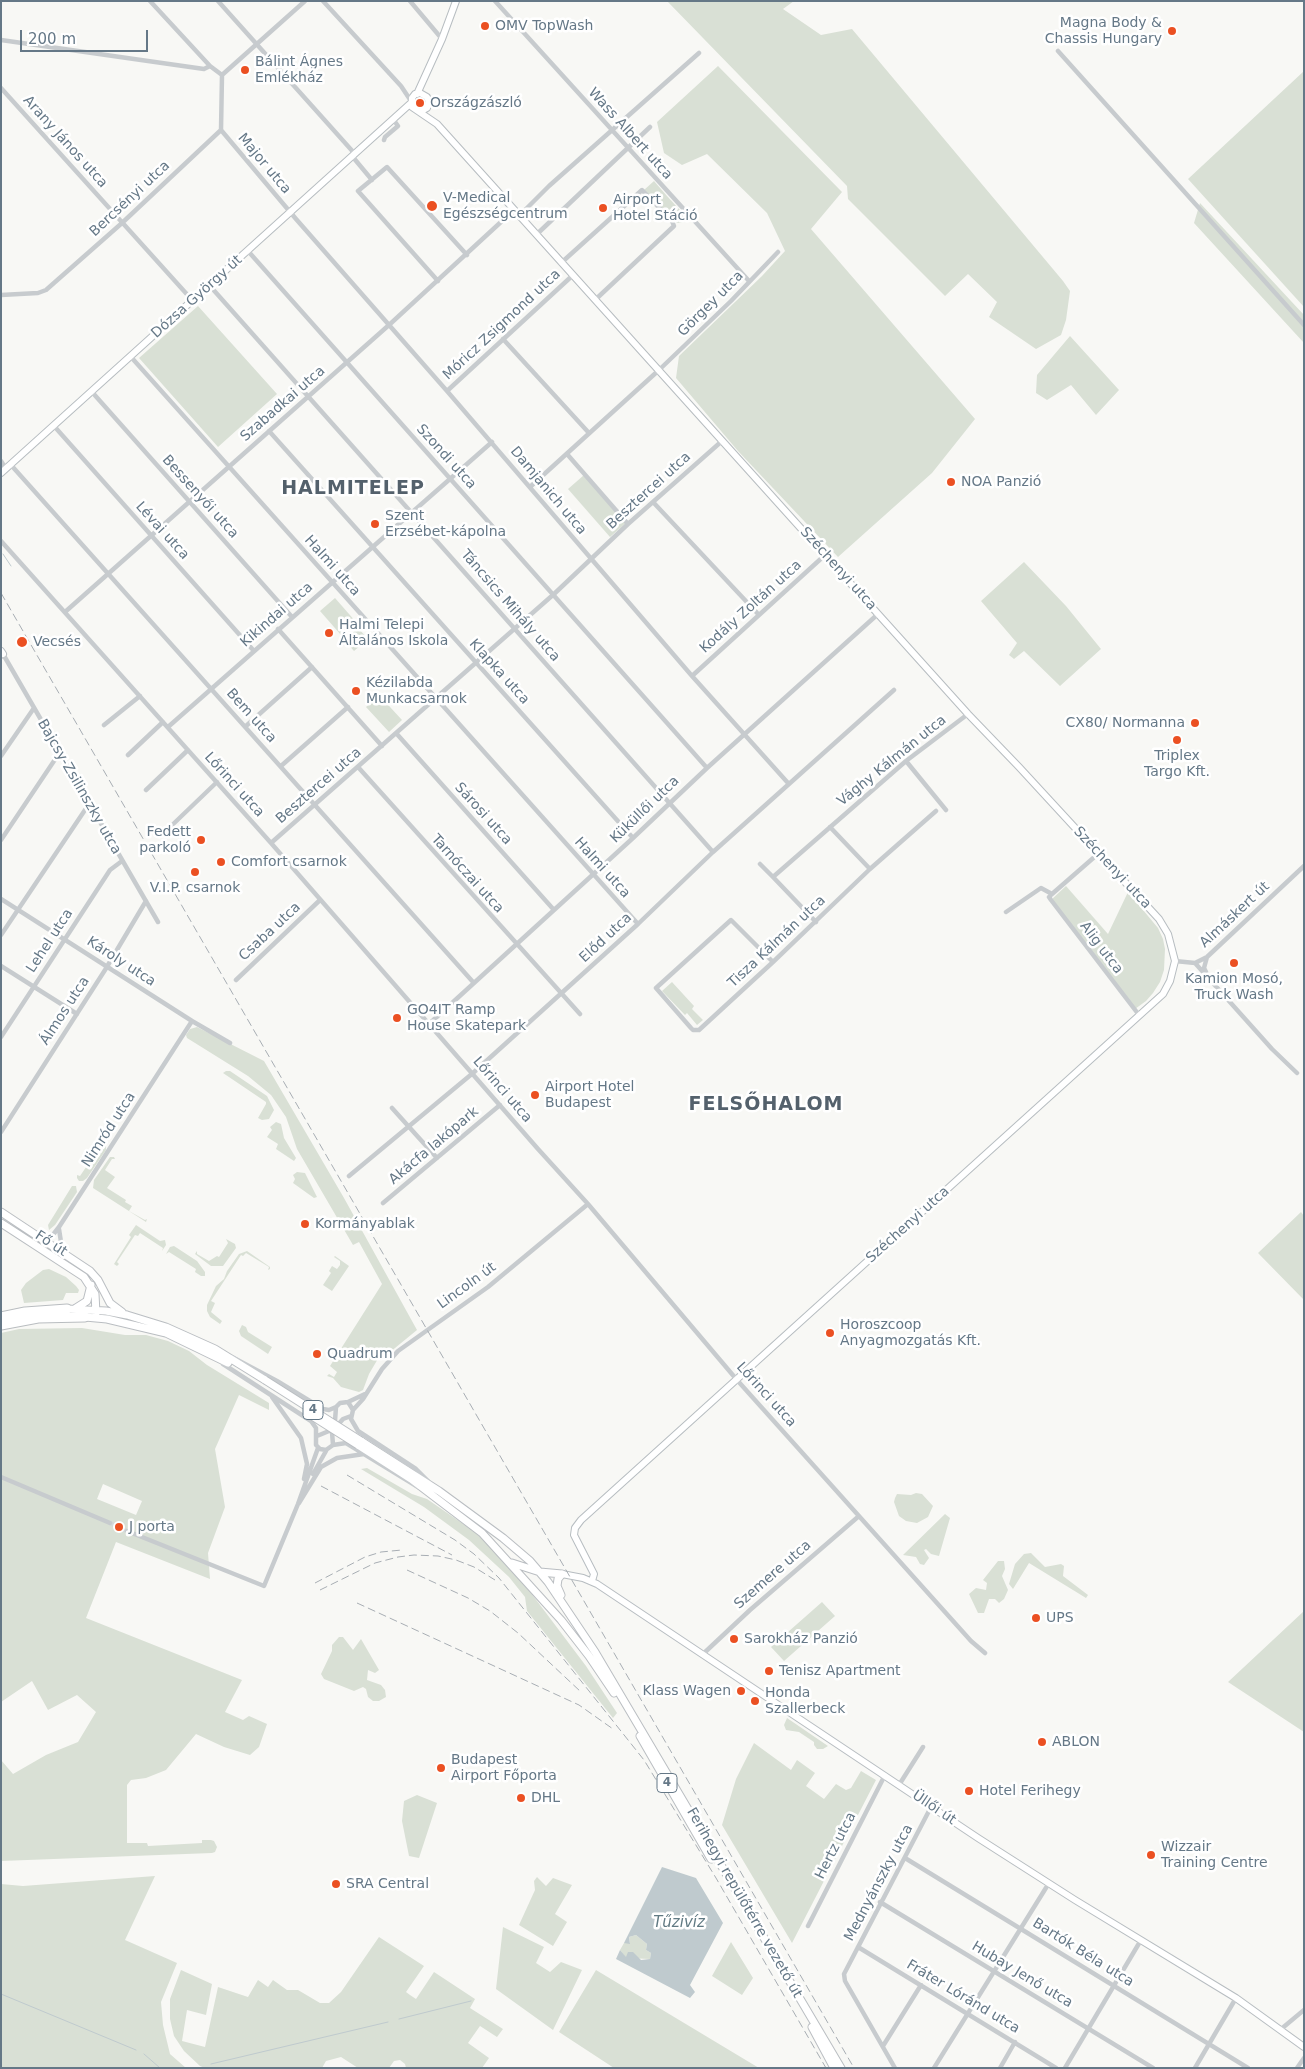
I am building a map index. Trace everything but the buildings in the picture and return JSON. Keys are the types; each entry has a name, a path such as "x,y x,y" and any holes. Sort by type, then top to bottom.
{"highway":[{"path":"1,1317 25,1312 67,1309"},
{"path":"1,1325 38,1318 85,1317"}],"main road":[{"name":"Fő út","path":"1,1212 70,1256 90,1271 98,1280"},
{"path":"1,1223 78,1272 91,1285 95,1294 97,1312"},
{"path":"85,1317 97,1312 103,1300 98,1280"},
{"name":"4","path":"98,1280 110,1303 127,1315 166,1326 215,1349 264,1382"},
{"path":"67,1309 81,1306 87,1301 91,1285"},
{"path":"67,1309 127,1315"},
{"name":"4","path":"97,1312 107,1319 157,1330 206,1351 264,1382"},
{"path":"85,1317 107,1319"},
{"name":"Ferihegyi repülőtérre vezető út","path":"264,1382 413,1476 503,1538 540,1572 567,1609 678,1790 723,1870 841,2068"},
{"name":"Ferihegyi repülőtérre vezető út","path":"438,1494 482,1533 510,1562 561,1620 613,1691 816,2034 834,2068"},
{"path":"530,1561 562,1574"},
{"path":"510,1562 540,1572 562,1574"},
{"path":"562,1574 557,1586 567,1609"}],"street":[{"path":"150,1 210,66 222,75"},
{"path":"218,1 354,155 372,180"},
{"path":"221,130 222,75 305,1"},
{"path":"324,1 401,86 417,111 427,108 429,100 425,95 427,75"},
{"path":"410,1 442,39"},
{"path":"411,102 427,75 456,1"},
{"name":"Wass Albert utca","path":"495,1 749,281"},
{"path":"1,40 204,68 210,66"},
{"path":"1058,51 1304,325"},
{"path":"519,216 549,186 699,53"},
{"path":"401,86 416,94 425,95"},
{"name":"Arany János utca","path":"1,88 193,301"},
{"name":"Dózsa György út","path":"6,469 411,102"},
{"name":"Széchenyi utca","path":"427,108 437,124 561,264 968,714 1159,919 1168,934 1175,961 1166,988 1139,1015 575,1528 576,1542 594,1574 592,1581"},
{"name":"Dózsa György út","path":"394,118 417,111"},
{"name":"Széchenyi utca","path":"417,111 437,124"},
{"name":"Dózsa György út","path":"384,140 398,126 394,118"},
{"path":"536,234 650,127"},
{"name":"Major utca","path":"221,130 291,212"},
{"name":"Bercsényi utca","path":"1,295 42,292 122,223 221,130"},
{"path":"438,281 358,191 386,167 467,255"},
{"path":"561,264 642,190 672,221 674,226 595,300"},
{"name":"Szabadkai utca","path":"65,612 389,325 514,210"},
{"name":"Damjanich utca","path":"291,212 492,442 590,559 743,735 788,783"},
{"name":"Szondi utca","path":"248,251 707,768"},
{"name":"Görgey utca","path":"530,487 658,370 778,252"},
{"name":"Móricz Zsigmond utca","path":"447,391 572,276"},
{"name":"Táncsics Mihály utca","path":"210,286 713,852"},
{"path":"503,339 589,433"},
{"name":"Halmi utca","path":"131,357 638,924"},
{"name":"Bessenyői utca","path":"92,392 292,617"},
{"name":"Lévai utca","path":"54,426 254,651"},
{"name":"Klapka utca","path":"269,431 633,838"},
{"name":"Besztercei utca","path":"271,843 554,594 628,524 722,440"},
{"name":"Kikindai utca","path":"168,727 492,442"},
{"path":"567,454 628,524"},
{"name":"Bem utca","path":"1,461 6,469 108,573 473,982"},
{"path":"653,502 759,615"},
{"name":"Lőrinci utca","path":"1,541 217,782 588,1204 737,1380 970,1641 985,1653"},
{"name":"Kodály Zoltán utca","path":"692,676 826,555"},
{"name":"Küküllői utca","path":"429,1024 593,875 668,803 878,614"},
{"path":"278,629 382,746"},
{"name":"Bajcsy-Zsilinszky utca","path":"2,654 158,922"},
{"path":"246,726 312,667"},
{"name":"Előd utca","path":"349,1176 473,1073 561,995 788,783 894,690"},
{"path":"104,724 140,696"},
{"path":"281,766 348,707"},
{"path":"1,756 34,708"},
{"name":"Vághy Kálmán utca","path":"773,877 906,761 968,714"},
{"path":"128,755 163,722"},
{"name":"Sárosi utca","path":"396,733 554,910"},
{"path":"146,790 188,750"},
{"path":"1,840 60,752"},
{"path":"906,761 946,810"},
{"name":"Tarnóczai utca","path":"358,767 580,1014"},
{"path":"167,830 217,782"},
{"path":"1,935 89,804"},
{"name":"Tisza Kálmán utca","path":"773,962 731,920 656,988 691,1028 697,1031 773,962 816,922 870,869 936,811"},
{"path":"830,827 870,869"},
{"path":"1006,912 1041,888 1052,894 1098,853"},
{"name":"Lehel utca","path":"1,1037 110,870 122,861"},
{"path":"760,864 816,922"},
{"name":"Almáskert út","path":"1175,961 1195,963 1207,957 1304,866"},
{"name":"Alig utca","path":"1052,894 1049,897 1050,900 1139,1015"},
{"name":"Károly utca","path":"1,899 192,1021 230,1043"},
{"name":"Csaba utca","path":"236,980 320,900"},
{"name":"Álmos utca","path":"1,1132 77,1014 146,901"},
{"path":"1207,957 1204,968 1207,974"},
{"path":"1195,963 1297,1074"},
{"path":"1,966 77,1014"},
{"name":"Nimród utca","path":"42,1249 59,1228 192,1021"},
{"name":"Akácfa lakópark","path":"383,1203 500,1105"},
{"path":"392,1108 437,1158"},
{"name":"Lincoln út","path":"353,1410 367,1393 382,1369 398,1351 488,1287 588,1204"},
{"path":"59,1228 61,1242 70,1256"},
{"path":"215,1349 237,1358 323,1409 329,1410 340,1403 348,1402 367,1393"},
{"path":"128,1531 264,1586 298,1504 318,1448 316,1428 311,1421 206,1351"},
{"path":"270,1394 301,1438 306,1456 307,1472 298,1498 298,1504"},
{"path":"348,1402 353,1410 351,1416 354,1427 416,1469 438,1494"},
{"path":"317,1436 329,1431 333,1425 336,1407"},
{"path":"336,1414 343,1419"},
{"path":"333,1444 332,1436 336,1427 343,1419 351,1416"},
{"path":"324,1432 332,1436"},
{"path":"298,1504 326,1450 333,1444 346,1444 410,1483 438,1494"},
{"path":"318,1448 326,1450"},
{"path":"298,1504 302,1500 314,1475 321,1467 337,1458 364,1454"},
{"path":"1,1477 110,1523"},
{"name":"Szemere utca","path":"702,1654 750,1609 860,1516"},
{"name":"Üllői út","path":"562,1574 592,1581 1048,1883 1236,1998 1304,2047"},
{"path":"899,1785 923,1748"},
{"name":"Hertz utca","path":"808,1926 885,1775"},
{"name":"Mednyánszky utca","path":"883,2046 845,1981 845,1970 932,1807"},
{"name":"Bartók Béla utca","path":"905,1858 1248,2068"},
{"path":"934,2068 1048,1883"},
{"name":"Hubay Jenő utca","path":"880,1902 1153,2068"},
{"path":"1064,2068 1141,1940"},
{"name":"Fráter Lóránd utca","path":"858,1947 1056,2068"},
{"path":"895,2068 883,2046 921,1985"},
{"path":"1195,2068 1236,1998"},
{"path":"1280,2030 1304,2010"},
{"path":"1000,2068 1015,2042"},
{"path":"1297,2068 1304,2058"}],"shaded area":[{"path":"667,1 794,1 783,9 821,35 852,29 1070,291 1066,320 1061,335 1036,349 989,317 997,302 968,274 945,296 848,199 847,186"},
{"path":"718,66 842,192 811,229 975,419 932,473 838,557 738,451 676,378 679,356 762,276 785,251 767,213 707,154 682,165 664,153 657,122"},
{"path":"1304,71 1304,307 1188,179"},
{"path":"654,181 688,219 677,223 644,190"},
{"path":"1200,203 1304,315 1304,343 1194,223"},
{"path":"198,306 277,394 218,447 139,358"},
{"path":"1070,336 1119,390 1096,415 1071,385 1047,400 1036,393 1037,375"},
{"path":"584,475 626,523 610,537 568,489"},
{"path":"1024,562 1066,606 1101,649 1060,686 1024,651 1014,659 1009,655 1017,643 981,601"},
{"path":"335,598 356,622 341,635 320,611"},
{"path":"358,628 368,639 354,651 344,640"},
{"path":"379,695 402,720 389,732 366,707"},
{"path":"1066,886 1108,934 1128,892 1158,928 1165,949 1164,970 1160,982 1153,993 1135,1009 1051,900"},
{"path":"672,982 694,1006 692,1009 703,1020 697,1025 687,1013 685,1015 662,991"},
{"path":"197,1027 264,1061 344,1198 417,1330 384,1357 379,1357 369,1374 363,1390 359,1392 341,1387 333,1378 327,1376 329,1374 334,1377 337,1372 330,1366 382,1284 359,1242 353,1245 297,1149 286,1117 271,1095 248,1076 187,1038 186,1035 190,1029"},
{"path":"230,1071 267,1096 274,1110 269,1119 262,1120 258,1118 266,1102 223,1073"},
{"path":"276,1122 281,1124 284,1138 296,1158 294,1161 276,1149 278,1144 267,1137 272,1130 270,1127"},
{"path":"102,1140 106,1144 106,1150 87,1178 79,1181 77,1175 80,1176 101,1145 98,1143"},
{"path":"110,1157 115,1159 112,1159 105,1170 115,1177 107,1188 126,1200 125,1202 132,1206 129,1211 145,1220 147,1219 146,1222 93,1188 94,1180"},
{"path":"297,1172 305,1173 317,1197 314,1198 293,1183 295,1179 293,1175"},
{"path":"72,1186 76,1186 77,1192 55,1225 49,1230 48,1225"},
{"path":"1301,1212 1304,1216 1304,1300 1258,1253"},
{"path":"136,1225 160,1241 165,1240 166,1245 162,1251 163,1248 140,1233 138,1236 135,1235 117,1262 119,1264 117,1266 114,1264 131,1237 129,1235"},
{"path":"226,1239 235,1244 236,1248 223,1266 211,1266 195,1254 197,1251 197,1254 209,1261 217,1256 219,1257 228,1243"},
{"path":"174,1246 197,1261 205,1272 205,1276 195,1272 196,1269 169,1252 166,1254 170,1247"},
{"path":"247,1251 270,1267 270,1269 268,1270 269,1267 246,1253 243,1256 241,1255 211,1301 215,1303 211,1312 222,1321 220,1324 210,1317 207,1305 216,1286 224,1279 227,1271 239,1254"},
{"path":"335,1256 349,1266 332,1291 323,1285 331,1273 329,1271 332,1266 337,1269 340,1265 340,1261"},
{"path":"49,1269 66,1277 79,1290 78,1293 66,1293 63,1300 24,1303 21,1290 26,1283 43,1270"},
{"path":"242,1325 246,1327 248,1332 272,1347 268,1354 241,1336 239,1331"},
{"path":"82,1328 125,1335 146,1335 168,1341 189,1351 207,1365 269,1403 269,1410 239,1395 215,1449 225,1507 208,1553 210,1579 116,1542 86,1618 242,1680 225,1712 243,1720 249,1716 267,1724 259,1747 250,1755 224,1747 196,1734 166,1770 146,1778 131,1780 127,1785 127,1843 147,1843 148,1846 202,1843 202,1840 211,1840 214,1841 217,1847 215,1852 1,1861 1,1760 13,1774 46,1755 78,1742 96,1712 77,1695 48,1710 32,1681 1,1702 1,1333 19,1329","holes":["103,1484 142,1501 136,1515 97,1499"]},
{"path":"367,1468 412,1494 427,1499 475,1532 500,1557 531,1593 586,1666 617,1713 613,1718 527,1611 525,1597 509,1577 469,1540 424,1507 361,1469"},
{"path":"916,1493 922,1494 933,1506 928,1517 917,1523 906,1521 899,1516 894,1502 897,1494 911,1495"},
{"path":"945,1514 950,1518 939,1556 931,1554 926,1549 924,1550 929,1558 924,1565 920,1564 916,1557 903,1555"},
{"path":"1031,1553 1045,1567 1061,1564 1064,1566 1063,1576 1088,1595 1086,1598 1029,1563 1013,1589 1009,1584 1015,1564 1024,1554"},
{"path":"998,1561 1004,1561 1005,1569 1002,1576 1008,1590 1004,1599 999,1603 995,1599 989,1599 984,1613 978,1613 969,1594 976,1588 986,1590 987,1583 983,1580"},
{"path":"822,1602 835,1616 784,1661 771,1647"},
{"path":"1304,1611 1304,1732 1228,1682"},
{"path":"339,1637 343,1637 353,1650 361,1639 379,1670 375,1673 368,1670 367,1680 381,1685 385,1690 386,1697 379,1701 373,1701 368,1697 366,1689 363,1687 354,1691 324,1679 321,1674 332,1651 332,1645"},
{"path":"787,1718 828,1746 823,1749 817,1749 814,1742 799,1732 786,1730 784,1725"},
{"path":"754,1743 791,1770 797,1760 815,1773 806,1786 824,1799 836,1784 846,1790 851,1788 861,1771 876,1780 792,1943 722,1825 736,1779"},
{"path":"417,1795 437,1803 419,1858 409,1856 402,1821 404,1801"},
{"path":"155,1876 125,1940 177,1963 161,2002 163,2025 170,2054 186,2068 1,2068 1,1884 23,1886"},
{"path":"537,1877 546,1886 553,1878 572,1885 555,1914 567,1922 553,1946 519,1925 535,1890 534,1881"},
{"path":"503,1927 544,1947 536,1963 550,1972 561,1962 582,1970 553,2030 496,1989"},
{"path":"636,1935 647,1944 646,1950 651,1953 650,1959 626,1958 620,1950 624,1943 630,1943 629,1937"},
{"path":"379,1937 424,1966 406,1992 410,1995 416,1999 434,1972 475,1999 470,2008 503,2029 497,2037 480,2026 468,2043 489,2058 482,2068 406,2068 405,2064 400,2060 394,2061 389,2068 358,2068 341,2057 326,2061 322,2068 205,2068 200,2066 184,2051 174,2036 170,2019 170,1999 181,1970 212,1984 206,2015 187,2010 182,2041 205,2047 218,1987 248,1997 258,1980 268,1987 273,1980 287,1990 298,1990 320,2003 329,2003 341,1992"},
{"path":"731,1942 753,1978 742,1995 712,1976"},
{"path":"596,1970 759,2068 614,2068 559,2032"}],"water":[{"name":"Tűzivíz","path":"662,1867 696,1878 723,1923 690,1985 695,1992 690,1998 616,1959 620,1950 626,1957 628,1952 633,1952 641,1960 650,1959 651,1953 646,1950 647,1944 636,1935 629,1937 630,1944 624,1943"}],"waterway":[{"path":"3,554 11,566"},
{"path":"1,1994 136,2050"},
{"path":"399,2019 471,2001"},
{"path":"211,2064 388,2022"},
{"path":"144,2054 160,2068"}],"tunnel":[{"path":"110,1523 127,1531"}],"railway":[{"path":"1,593 854,2068"},
{"path":"347,1475 455,1540 474,1554 499,1578 644,1760 716,1878 826,2068"},
{"path":"321,1486 452,1555"},
{"path":"315,1583 365,1557 381,1552 402,1550"},
{"path":"320,1590 375,1563 414,1555 438,1556 456,1560 474,1567 495,1580"},
{"path":"407,1570 468,1598 490,1611 518,1633 581,1692"},
{"path":"357,1603 579,1705 613,1729"}],"place":[{"name":"OMV TopWash","path":"485,26"},
{"name":"Magna Body & Chassis Hungary","path":"1172,31"},
{"name":"Bálint Ágnes Emlékház","path":"245,70"},
{"name":"Országzászló","path":"420,103"},
{"name":"V-Medical Egészségcentrum","path":"432,206"},
{"name":"Airport Hotel Stáció","path":"603,208"},
{"name":"NOA Panzió","path":"951,482"},
{"name":"Szent Erzsébet-kápolna","path":"375,524"},
{"name":"Halmi Telepi Általános Iskola","path":"329,633"},
{"name":"Vecsés","path":"22,642"},
{"name":"Kézilabda Munkacsarnok","path":"356,691"},
{"name":"CX80/ Normanna","path":"1195,723"},
{"name":"Triplex Targo Kft.","path":"1177,740"},
{"name":"Fedett parkoló","path":"201,840"},
{"name":"Comfort csarnok","path":"221,862"},
{"name":"V.I.P. csarnok","path":"195,872"},
{"name":"Kamion Mosó, Truck Wash","path":"1234,963"},
{"name":"GO4IT Ramp House Skatepark","path":"397,1018"},
{"name":"Airport Hotel Budapest","path":"535,1095"},
{"name":"Kormányablak","path":"305,1224"},
{"name":"Horoszcoop Anyagmozgatás Kft.","path":"830,1333"},
{"name":"Quadrum","path":"317,1354"},
{"name":"J porta","path":"119,1527"},
{"name":"UPS","path":"1036,1618"},
{"name":"Sarokház Panzió","path":"734,1639"},
{"name":"Tenisz Apartment","path":"769,1671"},
{"name":"Klass Wagen","path":"741,1691"},
{"name":"Honda Szallerbeck","path":"755,1701"},
{"name":"ABLON","path":"1042,1742"},
{"name":"Budapest Airport Főporta","path":"441,1768"},
{"name":"Hotel Ferihegy","path":"969,1791"},
{"name":"DHL","path":"521,1798"},
{"name":"Wizzair Training Centre","path":"1151,1855"},
{"name":"SRA Central","path":"336,1884"}],"district":[{"name":"HALMITELEP","path":"353,489"},
{"name":"FELSŐHALOM","path":"766,1105"}]}
